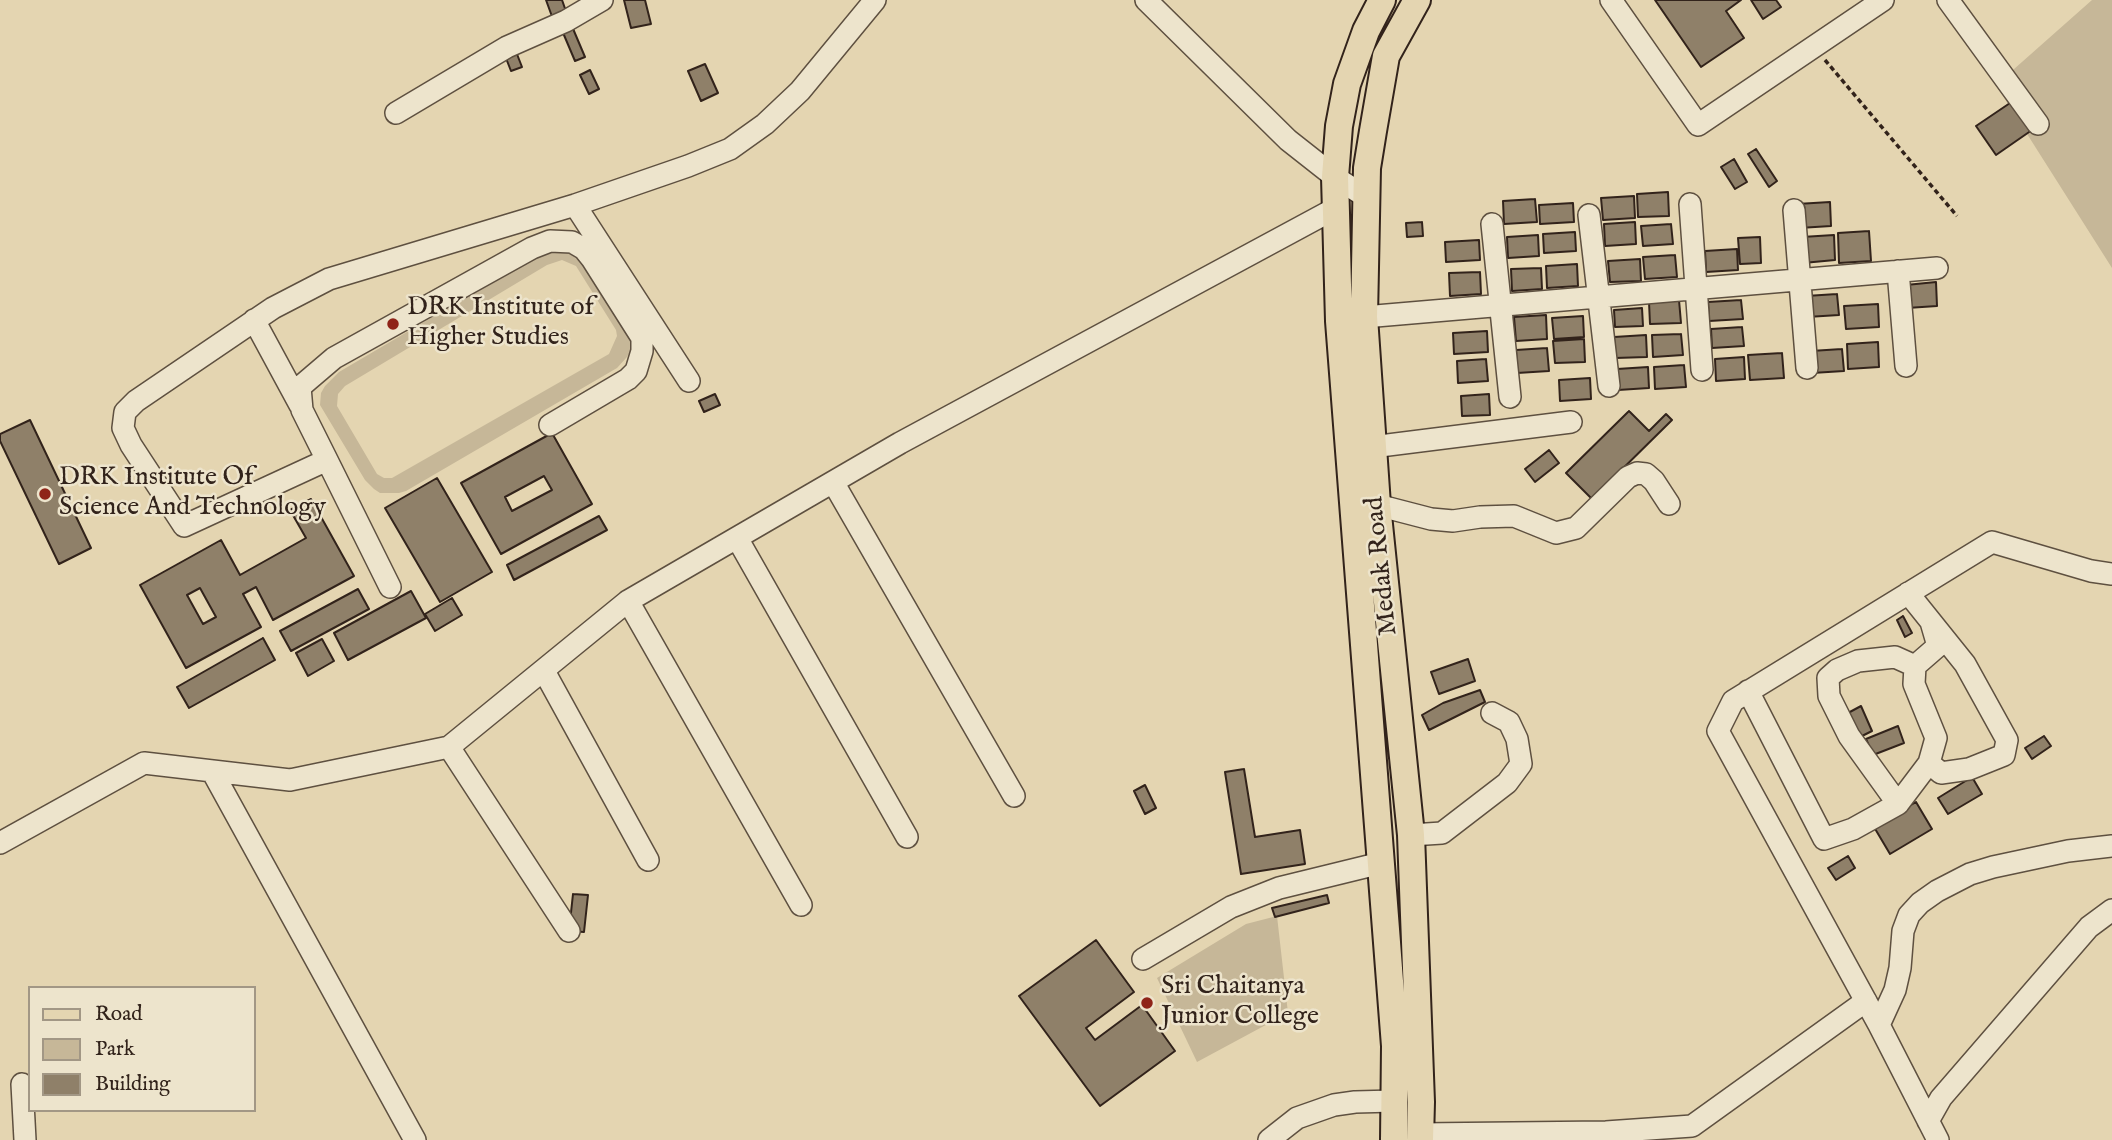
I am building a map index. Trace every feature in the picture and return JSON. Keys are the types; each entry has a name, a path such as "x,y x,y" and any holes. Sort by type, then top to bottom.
{"main road":[{"name":"Medak Road","path":"1382,0 1366,31 1347,84 1339,125 1335,177 1340,334 1395,1046 1394,1140"},
{"name":"Medak Road","path":"1417,0 1386,56 1367,168 1364,317 1377,505 1411,835 1420,1137"}],"street":[{"path":"396,113 507,47 566,21 602,0"},
{"path":"325,456 327,460 184,526 131,445 123,428 125,412 135,401 273,307 329,279 576,205 730,149 765,124 800,91 875,0"},
{"path":"1146,0 1287,140 1366,197"},
{"path":"1611,0 1698,125 1883,0"},
{"path":"1948,0 2038,124"},
{"path":"1690,204 1702,370"},
{"path":"576,205 689,381"},
{"path":"0,843 144,763 290,780 449,747 628,601 912,437 1336,208"},
{"path":"1794,210 1807,368"},
{"path":"1589,215 1609,386"},
{"path":"1493,224 1510,397"},
{"path":"302,410 300,387 334,358 532,248 550,241 572,242 584,249 592,259 642,338 642,351 636,371 628,379 551,425"},
{"path":"1364,317 1937,268"},
{"path":"1898,271 1906,366"},
{"path":"254,320 390,587"},
{"path":"1372,447 1571,422"},
{"path":"1377,505 1431,519 1453,521 1514,516 1556,533 1576,528 1628,477 1637,473 1646,474 1654,481 1669,504"},
{"path":"833,482 1014,796"},
{"path":"737,538 907,837"},
{"path":"1938,1140 1879,1025 1718,731 1733,701 1992,541 2091,571 2112,574"},
{"path":"1908,593 1965,664 2007,740 2004,755 1969,769 1941,773 1929,763"},
{"path":"628,601 801,905"},
{"path":"1748,691 1824,839 1853,829 1898,804 1929,763 1936,738 1914,684 1915,666 1938,646 1931,622"},
{"path":"1898,804 1849,736 1829,696 1828,678 1837,670 1857,661 1895,657 1915,666"},
{"path":"544,671 648,859"},
{"path":"1411,835 1442,833 1507,783 1521,764 1517,739 1509,722 1492,713"},
{"path":"449,747 569,931"},
{"path":"212,771 415,1140"},
{"path":"1879,1025 1895,990 1903,932 1909,915 1920,903 1970,874 1993,867 2068,851 2112,846"},
{"path":"1143,958 1231,907 1279,888 1381,863"},
{"path":"1928,1121 1941,1098 2089,927 2112,910"},
{"path":"1420,1137 1606,1132 1692,1126 1866,1001"},
{"path":"22,1084 25,1140"},
{"path":"1269,1140 1297,1118 1334,1105 1394,1101"}],"path":[{"path":"1814,47 1957,216"}],"green space":[{"path":"2092,0 2112,0 2112,268 1996,85"},
{"path":"569,247 626,319 633,346 627,357 617,368 406,491 380,493 374,489 365,480 320,405 325,386 339,372 548,249","holes":["562,260 576,266 616,330 617,336 609,354 392,478 377,474 337,406 338,394 345,386 547,265"]},
{"path":"1277,916 1288,1013 1197,1062 1157,978 1246,924"}],"building":[{"path":"546,0 562,0 568,17 554,22"},
{"path":"624,0 645,0 651,24 631,28"},
{"path":"1655,0 1741,0 1726,11 1744,38 1701,67"},
{"path":"1751,0 1776,0 1781,7 1763,19"},
{"path":"571,24 585,57 575,61 561,28"},
{"path":"515,49 522,67 511,71 504,53"},
{"path":"705,64 718,93 701,101 688,71"},
{"path":"590,70 599,89 589,94 580,75"},
{"path":"2013,101 2032,130 1996,155 1976,126"},
{"path":"1756,149 1777,181 1769,187 1748,154"},
{"path":"1734,159 1747,182 1735,189 1721,167"},
{"path":"1668,192 1669,216 1638,217 1637,194"},
{"path":"1634,196 1635,218 1603,220 1601,198"},
{"path":"1535,199 1537,222 1504,224 1503,201"},
{"path":"1830,202 1831,226 1799,228 1797,204"},
{"path":"1573,203 1574,222 1540,224 1539,205"},
{"path":"1422,222 1423,236 1407,237 1406,223"},
{"path":"1635,222 1636,244 1605,246 1604,224"},
{"path":"1671,224 1673,244 1643,246 1641,226"},
{"path":"1869,231 1871,261 1839,263 1838,233"},
{"path":"1575,232 1576,251 1544,253 1543,234"},
{"path":"1538,235 1539,256 1508,258 1507,237"},
{"path":"1834,235 1835,260 1803,263 1802,237"},
{"path":"1760,237 1761,263 1740,264 1738,238"},
{"path":"1479,240 1480,260 1446,262 1445,242"},
{"path":"1737,249 1738,270 1706,272 1705,251"},
{"path":"1675,255 1677,277 1645,279 1643,257"},
{"path":"1640,259 1641,281 1610,282 1608,261"},
{"path":"1577,264 1578,286 1547,288 1546,266"},
{"path":"1541,268 1542,289 1512,291 1511,269"},
{"path":"1480,272 1481,294 1450,296 1449,273"},
{"path":"1936,282 1937,306 1907,308 1906,285"},
{"path":"1837,294 1839,315 1807,317 1806,296"},
{"path":"1679,300 1681,323 1650,324 1649,302"},
{"path":"1741,300 1743,319 1709,321 1708,302"},
{"path":"1878,304 1879,327 1846,329 1844,306"},
{"path":"1642,308 1643,326 1615,327 1614,310"},
{"path":"1546,315 1547,339 1516,341 1514,317"},
{"path":"1583,316 1584,337 1554,339 1552,318"},
{"path":"1742,327 1744,346 1712,348 1711,329"},
{"path":"1487,331 1488,352 1454,354 1453,333"},
{"path":"1681,334 1683,355 1653,357 1652,335"},
{"path":"1646,335 1647,357 1615,358 1614,337"},
{"path":"1584,339 1585,362 1555,363 1553,341"},
{"path":"1878,342 1879,367 1848,369 1847,344"},
{"path":"1547,348 1549,371 1517,373 1516,350"},
{"path":"1842,349 1844,371 1812,373 1811,351"},
{"path":"1782,353 1784,378 1750,380 1748,355"},
{"path":"1744,357 1745,379 1716,381 1715,359"},
{"path":"1486,359 1488,381 1458,383 1457,361"},
{"path":"1684,365 1686,387 1655,389 1654,367"},
{"path":"1648,367 1649,388 1618,390 1617,369"},
{"path":"1590,378 1591,399 1560,401 1559,380"},
{"path":"715,394 720,405 704,412 699,401"},
{"path":"1489,394 1490,415 1462,416 1461,396"},
{"path":"1629,411 1649,431 1666,414 1672,420 1592,499 1566,473"},
{"name":"DRK Institute Of Science And Technology","path":"30,420 91,548 59,564 0,441 0,434"},
{"path":"552,433 592,504 501,554 461,483","holes":["544,476 552,490 512,511 505,497"]},
{"path":"1549,450 1559,463 1535,482 1525,469"},
{"path":"437,478 492,572 440,602 385,508"},
{"path":"311,499 354,576 273,620 256,587 243,594 261,627 186,668 140,585 221,540 240,575 306,538 290,510","holes":["200,588 216,617 203,624 187,595"]},
{"path":"599,516 607,530 514,580 507,565"},
{"path":"358,589 369,609 291,651 280,631"},
{"path":"411,591 426,618 348,660 334,633"},
{"path":"452,598 462,615 435,631 425,614"},
{"path":"1903,616 1912,633 1905,637 1897,620"},
{"path":"263,638 275,660 189,708 177,687"},
{"path":"322,639 334,661 308,676 296,653"},
{"path":"1468,659 1475,681 1439,694 1431,672"},
{"path":"1480,690 1485,702 1429,730 1422,715 1443,703"},
{"path":"1861,706 1872,731 1860,737 1848,713"},
{"path":"1898,726 1904,743 1873,755 1866,739"},
{"path":"2044,736 2051,746 2032,759 2025,748"},
{"path":"1244,769 1255,837 1300,830 1305,864 1241,874 1225,772"},
{"path":"1972,777 1982,794 1948,814 1938,798"},
{"path":"1145,785 1156,808 1145,814 1134,791"},
{"path":"1916,802 1932,829 1890,854 1874,827"},
{"path":"1848,856 1855,868 1836,880 1828,868"},
{"path":"573,894 588,895 584,932 569,931"},
{"path":"1327,895 1329,903 1275,917 1272,908"},
{"path":"1096,940 1134,992 1086,1028 1095,1040 1142,1005 1175,1051 1100,1106 1019,996"}],"place":[{"name":"DRK Institute of Higher Studies","path":"393,324"},
{"name":"DRK Institute Of Science And Technology","path":"45,494"},
{"name":"Sri Chaitanya Junior College","path":"1147,1003"}]}
